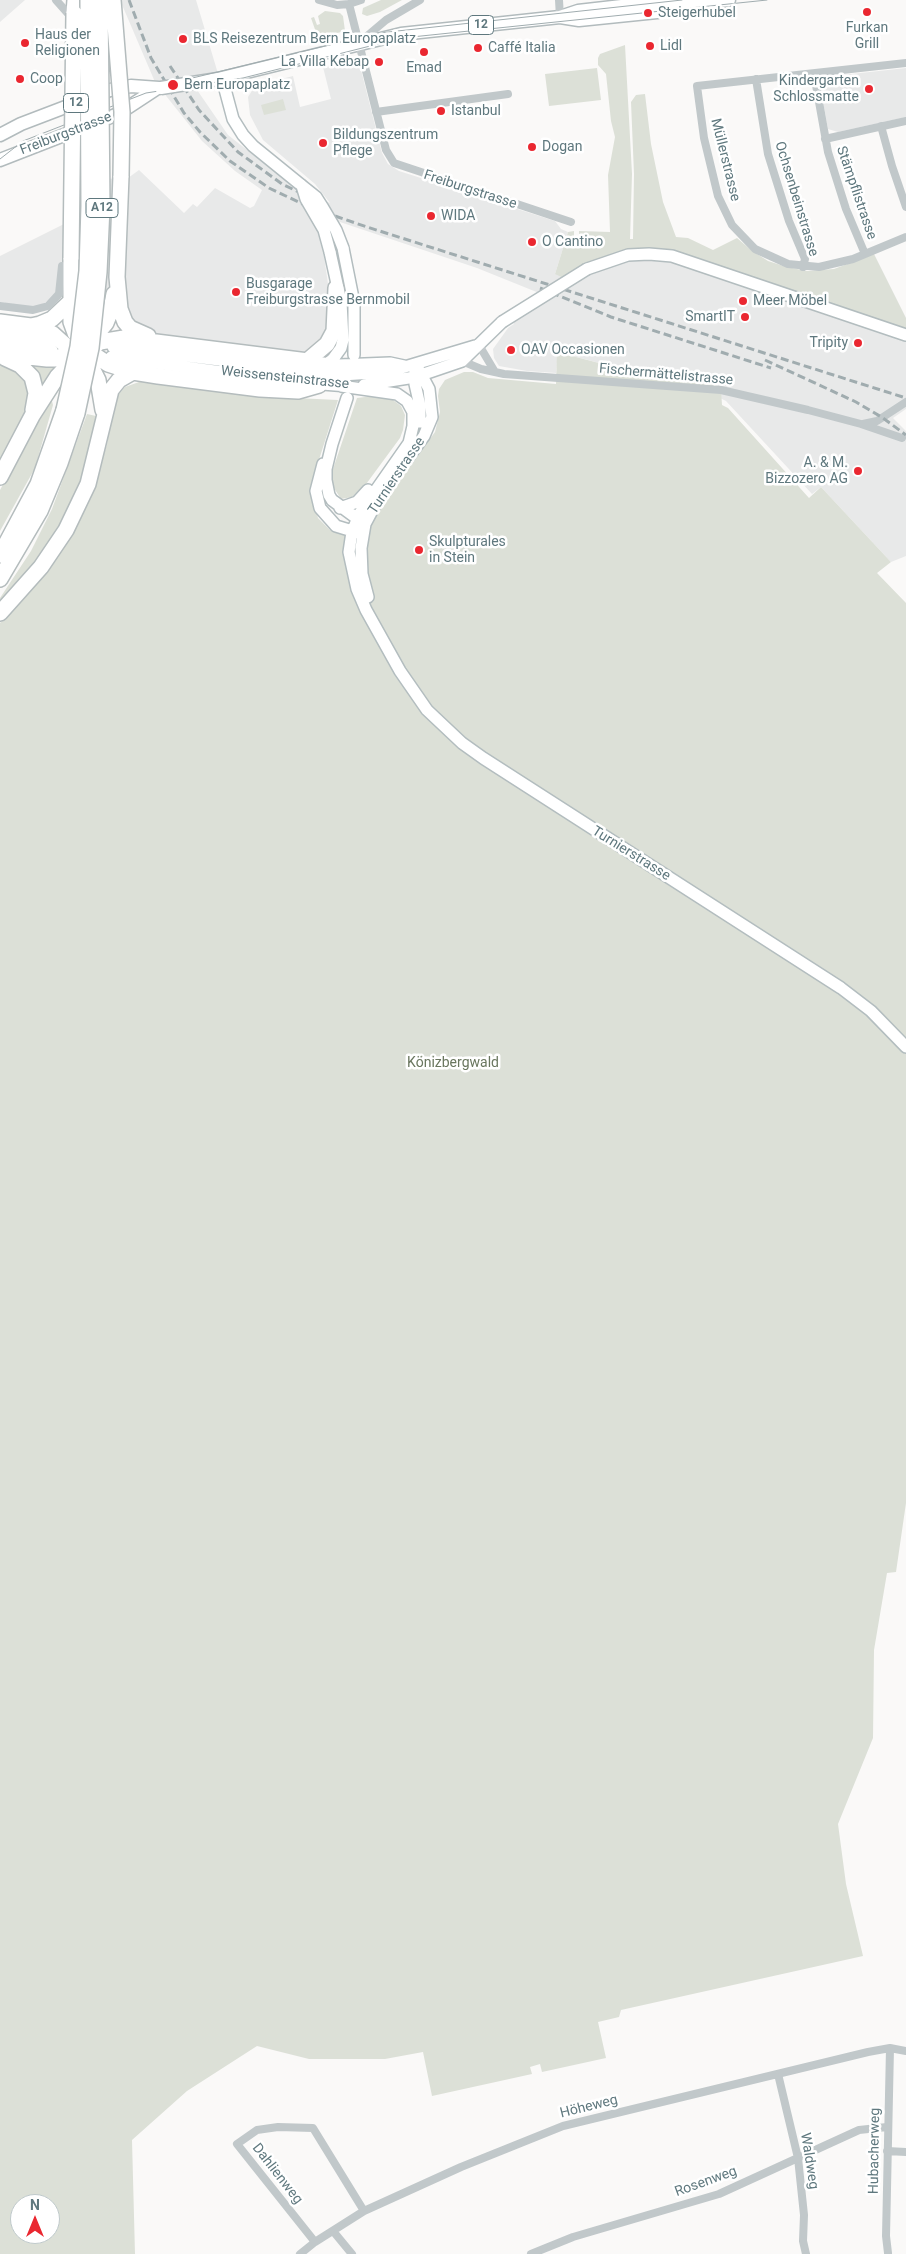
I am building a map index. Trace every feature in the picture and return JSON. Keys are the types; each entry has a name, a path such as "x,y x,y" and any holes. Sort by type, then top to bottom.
{"highway":[{"path":"75,0 70,281 71,322 80,351 98,380 104,416"},
{"name":"A12","path":"0,579 40,511 60,463 70,412 88,254 90,158 88,0"},
{"name":"A12","path":"0,555 38,484 70,412 91,348 99,272 102,207 100,0"},
{"path":"113,0 122,129 118,260 120,309 125,322 134,331 168,343"},
{"path":"0,477 32,416 57,377 106,323 118,276"},
{"path":"0,322 31,326 54,334 80,351 108,364 133,372 260,389 298,390 318,369 334,331 336,288"},
{"path":"31,326 52,319 70,302"},
{"path":"0,355 55,359 100,342 119,338 168,343 318,369"},
{"path":"0,355 20,365 32,377 36,393 32,416"},
{"path":"0,613 46,560 75,514 88,484 113,386 133,372"}],"main road":[{"name":"12","path":"359,43 410,33 560,17 579,20 658,12 679,5 729,0"},
{"name":"Freiburgstrasse","path":"0,135 21,124 110,90 131,86 159,88 222,78 359,43"},
{"path":"222,78 234,119 244,135 316,197 336,230 343,248 353,293 354,354"},
{"name":"Freiburgstrasse","path":"6,158 118,114 159,88"},
{"path":"0,148 6,158"},
{"path":"301,185 306,199 324,230 336,288 341,302 343,340 341,348 318,369"},
{"name":"Weissensteinstrasse","path":"318,369 341,386 386,383 419,376 462,361 502,322 587,269 628,255 672,256 906,335"},
{"path":"0,332 53,345 0,343"},
{"name":"Weissensteinstrasse","path":"112,352 318,369 390,363 411,365 479,345"},
{"name":"Turnierstrasse","path":"359,527 430,426 432,409 430,394 411,365"},
{"name":"Turnierstrasse","path":"419,376 420,416 417,430 388,472 359,527 349,557 357,588 366,610 400,671 427,710 462,743 523,785 841,988 871,1011 906,1046"},
{"name":"Turnierstrasse","path":"341,386 371,392 390,392 405,399 410,406 414,418 409,443"},
{"name":"Turnierstrasse","path":"347,398 332,444 318,478 317,499 320,508 336,526 359,527"},
{"name":"Turnierstrasse","path":"332,444 326,469 328,495 359,527"},
{"name":"Turnierstrasse","path":"340,508 357,502 376,480 388,472"}],"street":[{"path":"56,0 81,28 110,90"},
{"path":"319,0 332,4 349,4 361,0"},
{"name":"Freiburgstrasse","path":"420,0 386,20 359,43 388,156 397,165 571,222"},
{"path":"560,0 560,17"},
{"path":"349,4 359,43"},
{"path":"756,79 906,63"},
{"name":"Stämpflistrasse","path":"814,74 825,139 837,185 865,254"},
{"name":"Müllerstrasse","path":"756,79 697,86 709,161 718,196 728,218 742,238 755,249 780,262 803,267 829,266 906,237"},
{"name":"Ochsenbeinstrasse","path":"756,79 768,154 789,221 805,259 803,267"},
{"path":"376,112 508,94"},
{"name":"Stämpflistrasse","path":"825,139 906,121"},
{"path":"882,126 890,161 906,208"},
{"path":"0,306 34,310 48,306 59,294 62,266"},
{"path":"479,345 495,372"},
{"name":"Fischermättelistrasse","path":"462,361 495,372 721,390 861,424 902,438"},
{"path":"861,424 877,421 906,402"},
{"name":"Höheweg","path":"300,2254 314,2242 364,2211 461,2167 563,2126 890,2048 906,2051"},
{"name":"Hubacherweg","path":"889,2254 886,2236 890,2048"},
{"name":"Waldweg","path":"778,2074 798,2158 804,2215 803,2241 806,2254"},
{"name":"Dahlienweg","path":"314,2242 237,2144 257,2130 278,2127 312,2128 364,2211"},
{"name":"Rosenweg","path":"531,2254 573,2237 719,2194 859,2130 887,2127"},
{"path":"887,2151 906,2152"},
{"path":"333,2230 352,2254"},
{"path":"879,2254 889,2254"}],"shaded area":[{"path":"0,0 25,0 0,22"},
{"path":"120,0 196,0 219,77 193,84 228,135 293,186 330,203 315,184 263,140 250,115 248,97 255,86 293,76 300,107 331,99 323,67 358,58 382,153 388,164 399,171 555,221 561,229 568,232 555,274 653,253 906,335 906,409 893,418 906,431 906,556 891,562 821,487 812,494 726,401 720,398 707,376 618,368 558,352 556,373 527,371 499,366 494,358 493,349 508,328 514,324 509,318 544,295 477,268 331,219 316,215 329,251 324,256 328,284 329,318 327,327 319,342 308,352 292,354 173,341 140,332 102,309 104,179 128,178 139,170 184,213 193,204 197,207 215,188 250,208 254,206 262,190 235,171 202,141 155,82"},
{"path":"906,68 906,117 838,132 828,129 820,85 824,77"},
{"path":"64,224 63,256 56,292 50,300 35,308 0,302 0,256"}],"green space":[{"path":"381,0 402,0 380,12 367,16 362,14 363,8"},
{"path":"325,11 340,13 343,16 345,31 318,38 311,18 314,17 317,25 320,24 318,16"},
{"path":"625,45 632,174 630,239 633,239 634,174 631,102 636,95 645,94 651,144 663,202 676,237 688,238 713,250 737,238 768,261 807,271 834,269 874,254 906,318 906,335 720,271 637,253 568,280 555,274 568,232 574,231 574,239 579,239 579,231 610,232 608,175 615,137 611,121 606,74 598,65 598,58 600,54"},
{"path":"597,68 601,100 549,106 545,74"},
{"path":"283,99 286,110 264,115 261,105"},
{"name":"Könizbergwald","path":"557,352 618,368 707,376 721,390 722,405 728,408 809,498 821,487 891,562 877,573 906,603 906,1503 896,1572 887,1573 874,1650 873,1738 838,1824 846,1884 863,1956 621,2010 619,2017 598,2022 606,2058 542,2072 540,2064 530,2067 532,2074 432,2096 423,2052 385,2059 309,2059 257,2046 187,2091 132,2140 135,2254 0,2254 0,623 9,613 99,471 107,444 112,410 118,395 125,387 139,382 161,382 275,397 338,400 310,488 318,518 330,530 344,535 351,535 366,530 372,524 375,515 388,496 435,432 440,412 439,389 445,380 464,372 473,372 488,378 556,384"},
{"path":"26,362 51,364 54,367 55,371 44,392"},
{"path":"0,364 22,369 32,391 22,424 0,465"},
{"path":"373,396 393,400 401,406 405,415 403,430 400,438 361,491 359,490 352,497 341,499 332,485 332,472 357,398"},
{"path":"51,397 53,405 35,468 0,531 0,490"},
{"path":"87,414 96,416 83,478 52,544 0,608 0,598 31,551 52,509"}],"tram line":[{"path":"180,81 379,33 682,0"},
{"path":"0,159 23,141 146,93 243,78 402,38 767,0"}],"railway":[{"path":"129,0 151,58 184,113 200,132 230,161 269,188 309,207 367,227 906,398"},
{"path":"170,66 199,110 238,152 282,184 328,206"},
{"path":"540,288 611,317 771,368"},
{"path":"765,360 856,402 883,418 906,435"}],"place":[{"name":"Furkan Grill","path":"867,12"},
{"name":"Steigerhubel","path":"648,13"},
{"name":"BLS Reisezentrum Bern Europaplatz","path":"183,39"},
{"name":"Haus der Religionen","path":"25,43"},
{"name":"Lidl","path":"650,46"},
{"name":"Caffé Italia","path":"478,48"},
{"name":"Emad","path":"424,52"},
{"name":"La Villa Kebap","path":"379,62"},
{"name":"Coop","path":"20,79"},
{"name":"Bern Europaplatz","path":"173,85"},
{"name":"Kindergarten Schlossmatte","path":"869,89"},
{"name":"Istanbul","path":"441,111"},
{"name":"Bildungszentrum Pflege","path":"323,143"},
{"name":"Dogan","path":"532,147"},
{"name":"WIDA","path":"431,216"},
{"name":"O Cantino","path":"532,242"},
{"name":"Busgarage Freiburgstrasse Bernmobil","path":"236,292"},
{"name":"Meer Möbel","path":"743,301"},
{"name":"SmartIT","path":"745,317"},
{"name":"Tripity","path":"858,343"},
{"name":"OAV Occasionen","path":"511,350"},
{"name":"A. & M. Bizzozero AG","path":"858,471"},
{"name":"Skulpturales in Stein","path":"419,550"}]}
